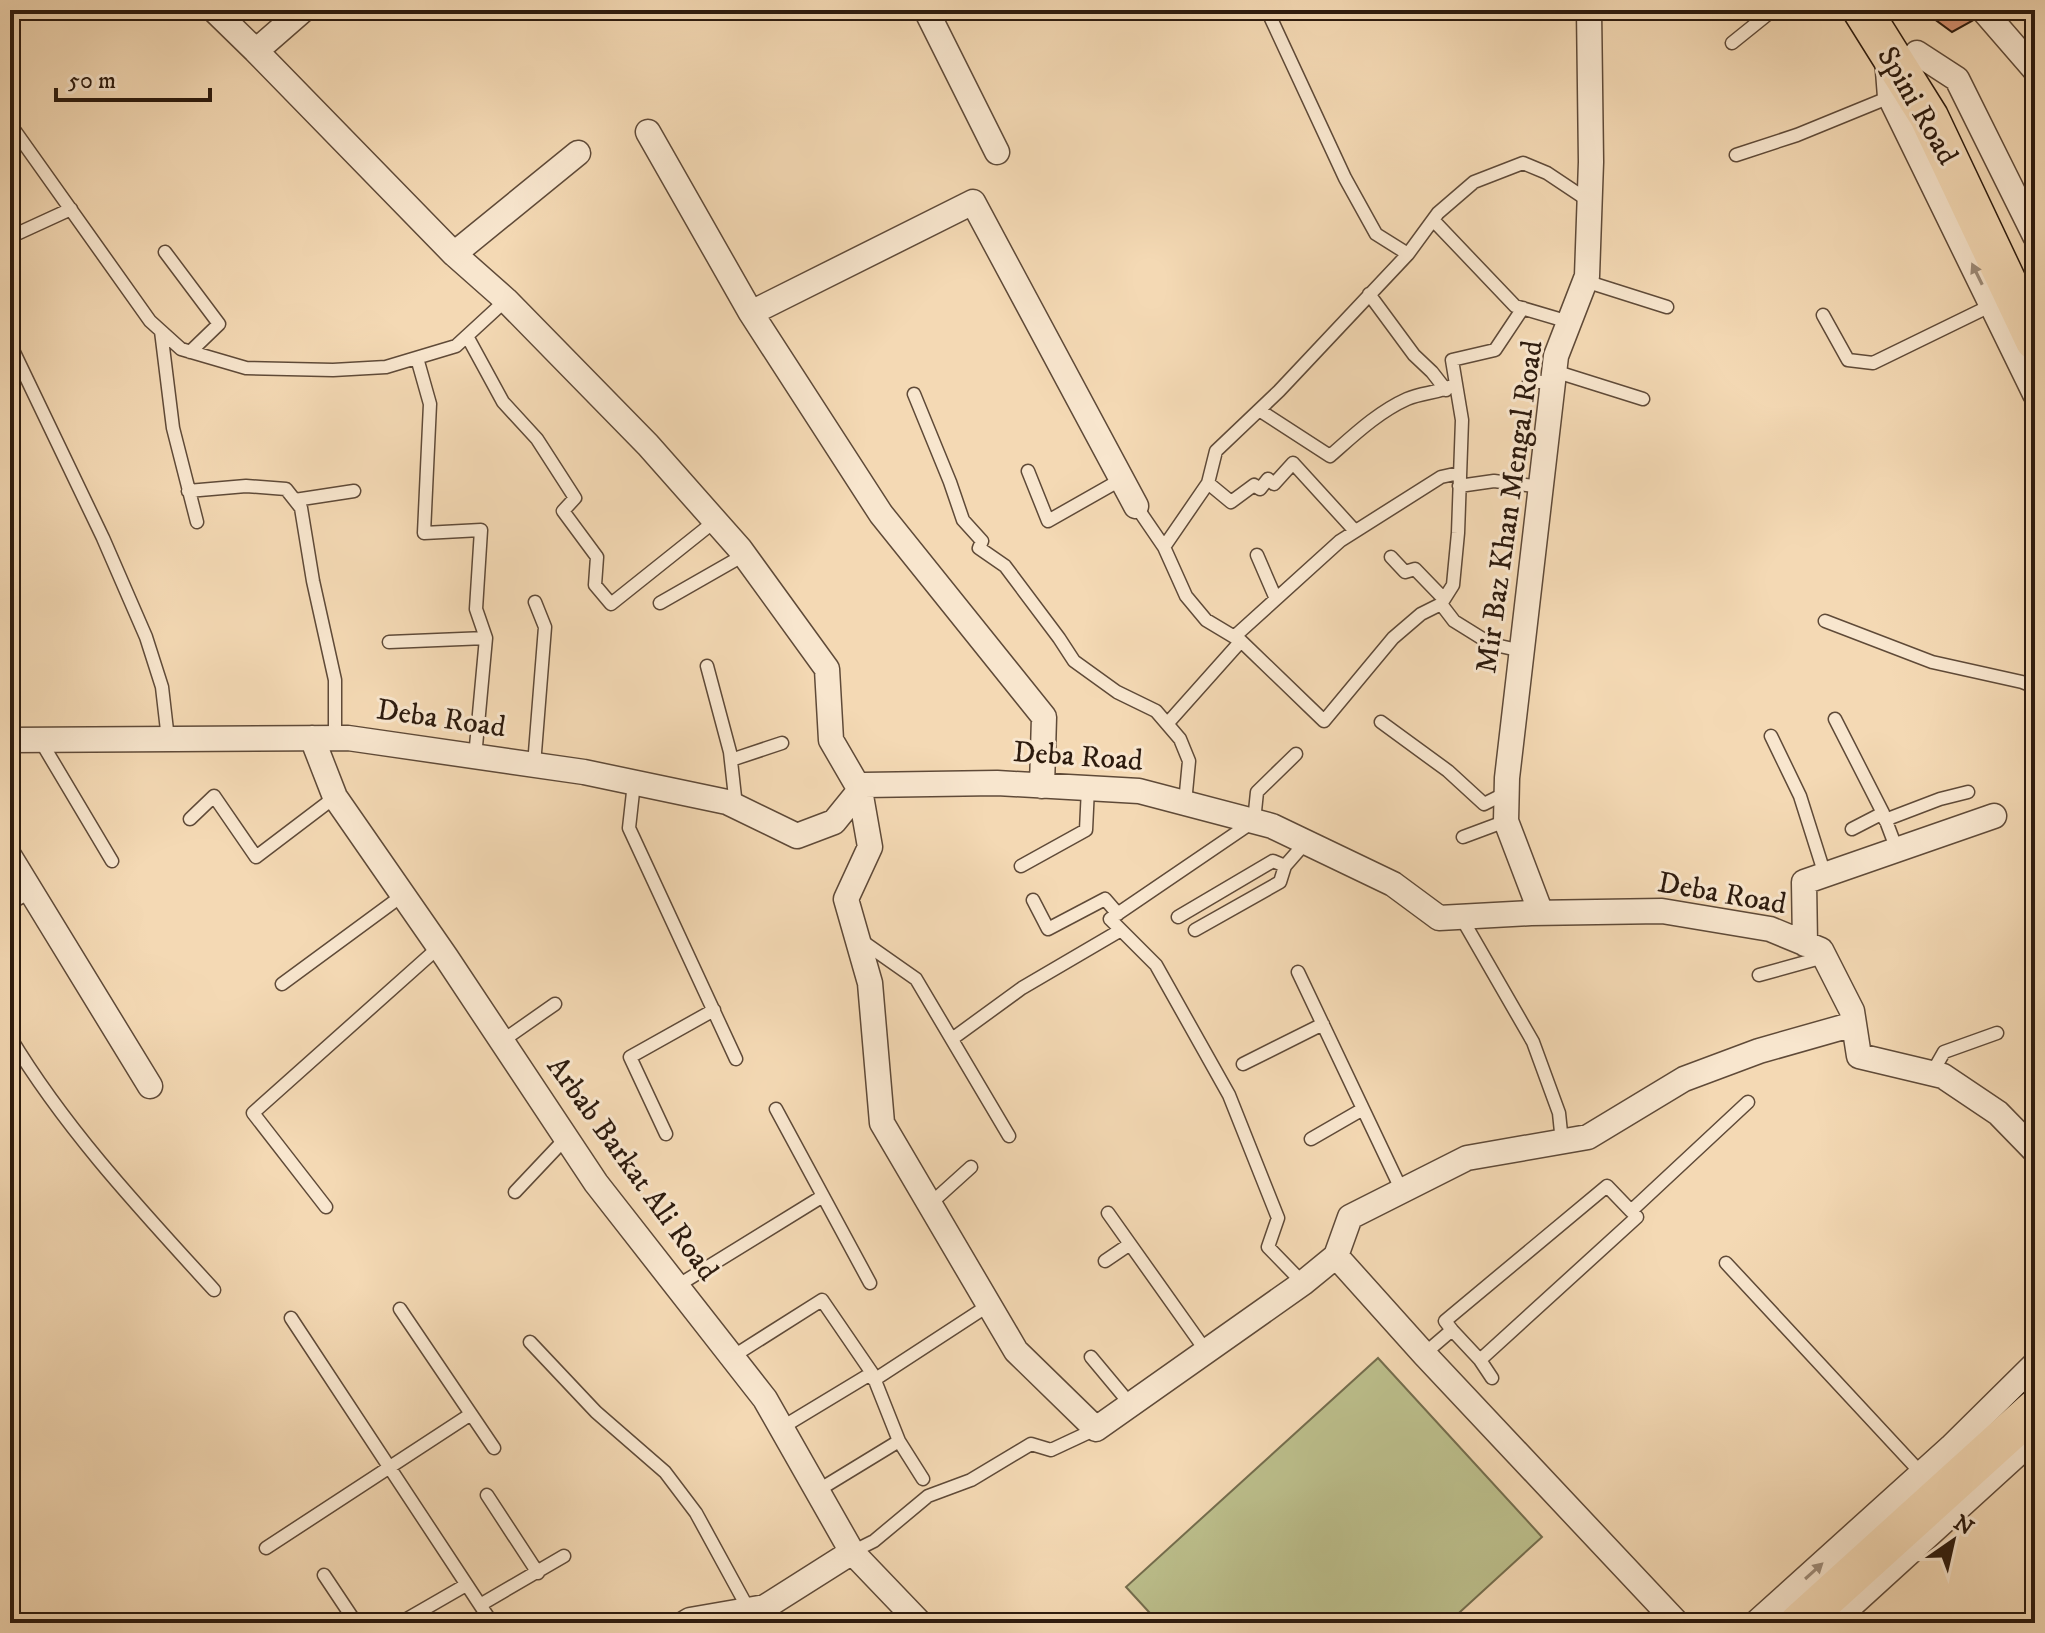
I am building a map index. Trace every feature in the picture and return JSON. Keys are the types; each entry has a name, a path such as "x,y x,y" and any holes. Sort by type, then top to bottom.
{"main road":[{"name":"Spini Road","path":"1862,10 1951,107 1981,197"},
{"name":"Spini Road","path":"1884,10 1902,52"},
{"path":"1981,197 2035,280"},
{"path":"1981,197 2035,341"},
{"path":"1799,1623 2035,1409"}],"street":[{"path":"214,10 454,254 506,300 648,445 744,555 827,669 831,740 860,790 870,847 846,899 870,983 882,1123 1016,1351 1096,1429 1303,1283 1336,1256 1350,1217 1467,1158 1588,1137 1684,1079 1759,1051 1854,1024"},
{"path":"256,51 303,10"},
{"path":"926,10 997,152"},
{"name":"Mir Baz Khan Mengal Road","path":"1541,913 1506,821 1507,793 1542,487 1546,378 1587,276 1591,162 1589,10"},
{"path":"1983,10 2035,70"},
{"path":"2035,236 1957,79 1902,52 1890,97 2035,394"},
{"path":"648,132 751,313 881,514 1044,717 1042,786"},
{"path":"454,254 578,153"},
{"path":"751,313 973,202 1136,506"},
{"name":"Arbab Barkat Ali Road","path":"324,738 335,797 596,1183 765,1399 852,1552 920,1623"},
{"name":"Deba Road","path":"10,740 348,738 584,772 727,802 797,836 834,822 864,785 997,783 1139,791 1272,826 1393,884 1439,918 1662,911 1770,929 1814,950"},
{"path":"1994,816 1804,882 1814,950 1852,1011 1859,1056 1943,1076 1998,1113 2032,1141"},
{"path":"10,857 21,898 150,1086"},
{"path":"1336,1256 1677,1623"},
{"path":"1756,1623 1922,1474 2035,1364"},
{"path":"1832,1623 2035,1438"},
{"path":"685,1623 765,1607 852,1552"}],"lane":[{"path":"1267,10 1345,178 1376,234 1408,254"},
{"path":"1732,43 1773,10"},
{"path":"1736,155 1797,135 1890,97"},
{"path":"10,125 150,321 181,349 246,368 333,370 386,367 456,346 506,300"},
{"path":"1164,547 1208,483 1216,451 1408,254 1438,213 1474,182 1523,163 1547,173 1590,202"},
{"path":"10,237 71,209"},
{"path":"1433,220 1515,306 1569,322"},
{"path":"165,252 219,324 190,352"},
{"path":"1585,281 1667,307"},
{"path":"1369,294 1414,355 1451,387"},
{"path":"1823,315 1848,360 1873,363 1992,305"},
{"path":"1136,506 1164,547 1186,596 1206,620 1237,639 1324,721 1393,638 1421,614 1442,602 1453,585 1462,420 1451,387 1452,360 1495,350 1523,308"},
{"path":"161,331 173,428 197,522"},
{"path":"467,336 503,402 537,439 575,498 563,511 597,557 595,585 611,604 715,521"},
{"path":"11,346 103,538 146,637 162,687 168,739"},
{"path":"417,358 430,404 424,533 481,530 476,609 486,638 475,757"},
{"path":"1546,378 1643,399"},
{"path":"1259,410 1330,456 1384,411 1410,397 1451,387"},
{"path":"914,394 963,520 982,541 979,548 1005,566 1074,661 1117,692 1156,711 1180,739 1189,761 1185,803"},
{"path":"1208,483 1231,502 1254,485 1260,489 1268,479 1274,484 1293,463 1355,531"},
{"path":"1028,471 1048,521 1122,479"},
{"path":"1167,724 1237,639 1276,599 1355,531 1441,477 1542,487"},
{"path":"188,491 246,486 286,489 301,508 335,680 324,738"},
{"path":"295,500 354,491"},
{"path":"660,603 744,555"},
{"path":"1257,555 1276,599"},
{"path":"1391,557 1405,572 1415,569 1454,621 1491,644 1522,651"},
{"path":"534,765 545,627 535,602"},
{"path":"1825,621 1932,662 2035,687"},
{"path":"389,642 486,638"},
{"path":"707,666 730,752 736,806"},
{"path":"1835,719 1897,850"},
{"path":"1381,722 1448,771 1484,804 1507,793"},
{"path":"1771,736 1800,796 1825,875"},
{"path":"40,740 112,861"},
{"path":"731,760 782,743"},
{"path":"1296,754 1257,792 1254,821 1110,919 1156,965 1229,1095 1278,1218 1268,1247 1303,1283"},
{"path":"634,783 629,828 736,1059"},
{"path":"1021,866 1086,830 1088,788"},
{"path":"1852,829 1968,792"},
{"path":"190,819 214,796 256,857 335,797"},
{"path":"1463,837 1506,821"},
{"path":"1195,930 1280,882 1285,866 1306,842"},
{"path":"1178,917 1273,861 1285,866"},
{"path":"282,984 403,895"},
{"path":"1033,900 1048,929 1105,899 1118,914"},
{"path":"1461,917 1533,1042 1559,1113 1562,1142"},
{"path":"952,1039 1022,988 1121,930"},
{"path":"857,938 916,979 1009,1136"},
{"path":"326,1207 253,1113 439,947"},
{"path":"1759,975 1814,950"},
{"path":"1298,972 1402,1191"},
{"path":"502,1041 555,1004"},
{"path":"666,1134 630,1057 714,1010"},
{"path":"1243,1064 1323,1024"},
{"path":"1932,1073 1944,1052 1997,1033"},
{"path":"10,1037 32,1073 117,1184 214,1290"},
{"path":"1631,1211 1748,1102"},
{"path":"776,1109 870,1283"},
{"path":"1311,1139 1363,1109"},
{"path":"515,1192 566,1138"},
{"path":"930,1204 971,1167"},
{"path":"1480,1360 1637,1217 1607,1186 1445,1321 1492,1378"},
{"path":"677,1286 823,1196"},
{"path":"1108,1213 1206,1351"},
{"path":"1105,1261 1130,1244"},
{"path":"1726,1263 1922,1474"},
{"path":"732,1357 822,1300 873,1377 899,1441 923,1479"},
{"path":"781,1428 873,1377 989,1305"},
{"path":"400,1309 494,1448"},
{"path":"291,1318 492,1623"},
{"path":"1424,1354 1452,1330"},
{"path":"530,1342 596,1412 665,1472 696,1513 749,1610"},
{"path":"1091,1357 1131,1405"},
{"path":"266,1548 471,1414"},
{"path":"852,1552 874,1541 928,1496 971,1480 1031,1444 1051,1450 1096,1429"},
{"path":"817,1491 899,1441"},
{"path":"487,1495 538,1573"},
{"path":"480,1605 564,1556"},
{"path":"324,1575 356,1623"},
{"path":"400,1623 466,1585"}],"green space":[{"path":"1378,1358 1542,1537 1448,1623 1159,1623 1126,1587"}],"building":[{"path":"1922,10 1965,10 1972,21 1952,32"}]}
